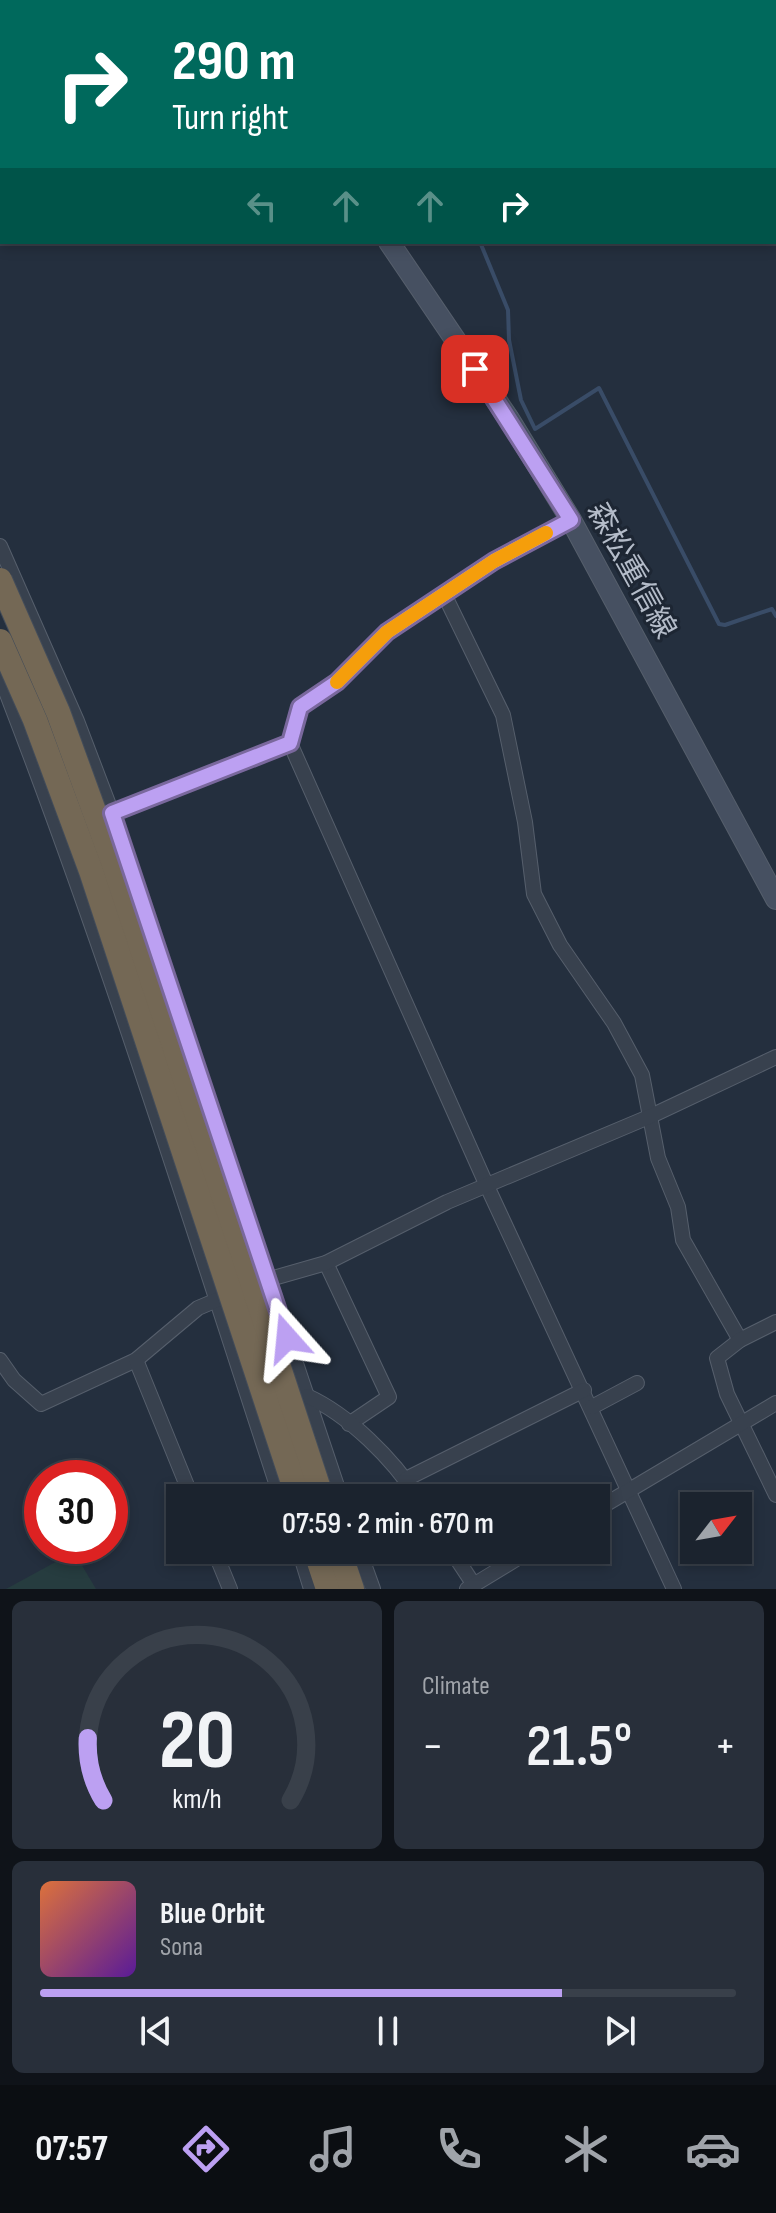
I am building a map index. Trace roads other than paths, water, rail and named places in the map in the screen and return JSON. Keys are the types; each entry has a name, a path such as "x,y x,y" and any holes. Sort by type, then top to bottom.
{"highway":[{"path":"0,580 58,712 113,863 317,1484"},
{"path":"0,641 35,720 91,871 293,1484"},
{"path":"320,1564 328,1589"},
{"path":"344,1564 352,1589"}],"main road":[{"name":"森松重信線","path":"390,244 509,419 571,520 776,899"}],"street":[{"path":"571,520 494,561 387,632 337,682 300,707 290,743 487,1186 674,1589"},
{"path":"0,546 72,708 112,813 336,1484"},
{"path":"444,594 503,715 525,822 534,894 560,945 614,1023 642,1075 658,1158 678,1207 683,1240 740,1340"},
{"path":"0,676 69,858 276,1484"},
{"path":"112,813 290,743"},
{"path":"0,1360 14,1380 41,1404 136,1360 198,1308 216,1299 268,1279 326,1263 385,1231 651,1116 776,1057"},
{"path":"326,1263 389,1397 349,1424"},
{"path":"776,1322 740,1340 717,1358 727,1394 776,1495"},
{"path":"136,1360 186,1484"},
{"path":"592,1407 637,1383"},
{"path":"406,1479 584,1390"},
{"path":"307,1396 328,1406 349,1424 409,1484"},
{"path":"610,1502 776,1403"},
{"path":"220,1564 230,1589"},
{"path":"303,1564 311,1589"},
{"path":"364,1564 373,1589"},
{"path":"458,1564 470,1587 508,1564"}],"waterway":[{"path":"481,244 508,310 509,340 521,400 535,429 599,388 719,624 725,625 772,609 776,616"}]}
